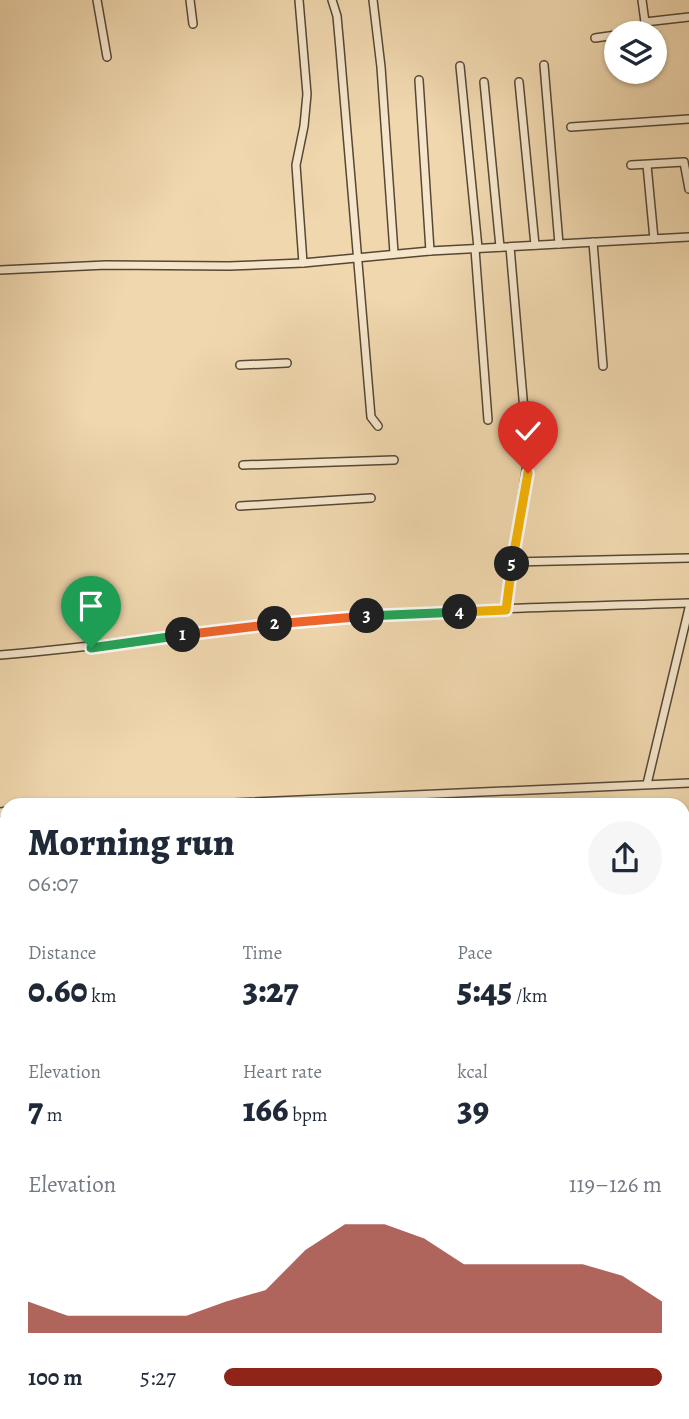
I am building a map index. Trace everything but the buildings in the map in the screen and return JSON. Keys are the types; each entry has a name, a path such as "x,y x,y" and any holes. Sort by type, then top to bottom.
{"street":[{"path":"97,0 107,57"},
{"path":"190,0 193,24"},
{"path":"299,0 307,94 296,166 303,263"},
{"path":"332,0 337,16 371,418 378,426"},
{"path":"373,0 381,67 394,253"},
{"path":"642,0 645,21"},
{"path":"654,21 689,17"},
{"path":"595,38 604,37"},
{"path":"544,65 559,244"},
{"path":"460,66 477,248 488,420"},
{"path":"419,80 430,251"},
{"path":"484,82 500,247"},
{"path":"519,82 535,245"},
{"path":"571,127 689,119"},
{"path":"631,164 685,162 689,189"},
{"path":"648,164 654,239"},
{"path":"0,270 106,264 229,266 303,263 394,253 689,237"},
{"path":"593,242 603,366"},
{"path":"506,610 528,473 510,247"},
{"path":"240,365 287,363"},
{"path":"243,466 394,460"},
{"path":"240,506 371,498"},
{"path":"512,562 689,558"},
{"path":"0,655 91,648 222,629 335,618 689,603"},
{"path":"647,785 689,608"},
{"path":"348,798 689,783"}],"route":[{"path":"91,648 222,629 335,618 506,610 528,473"}]}
